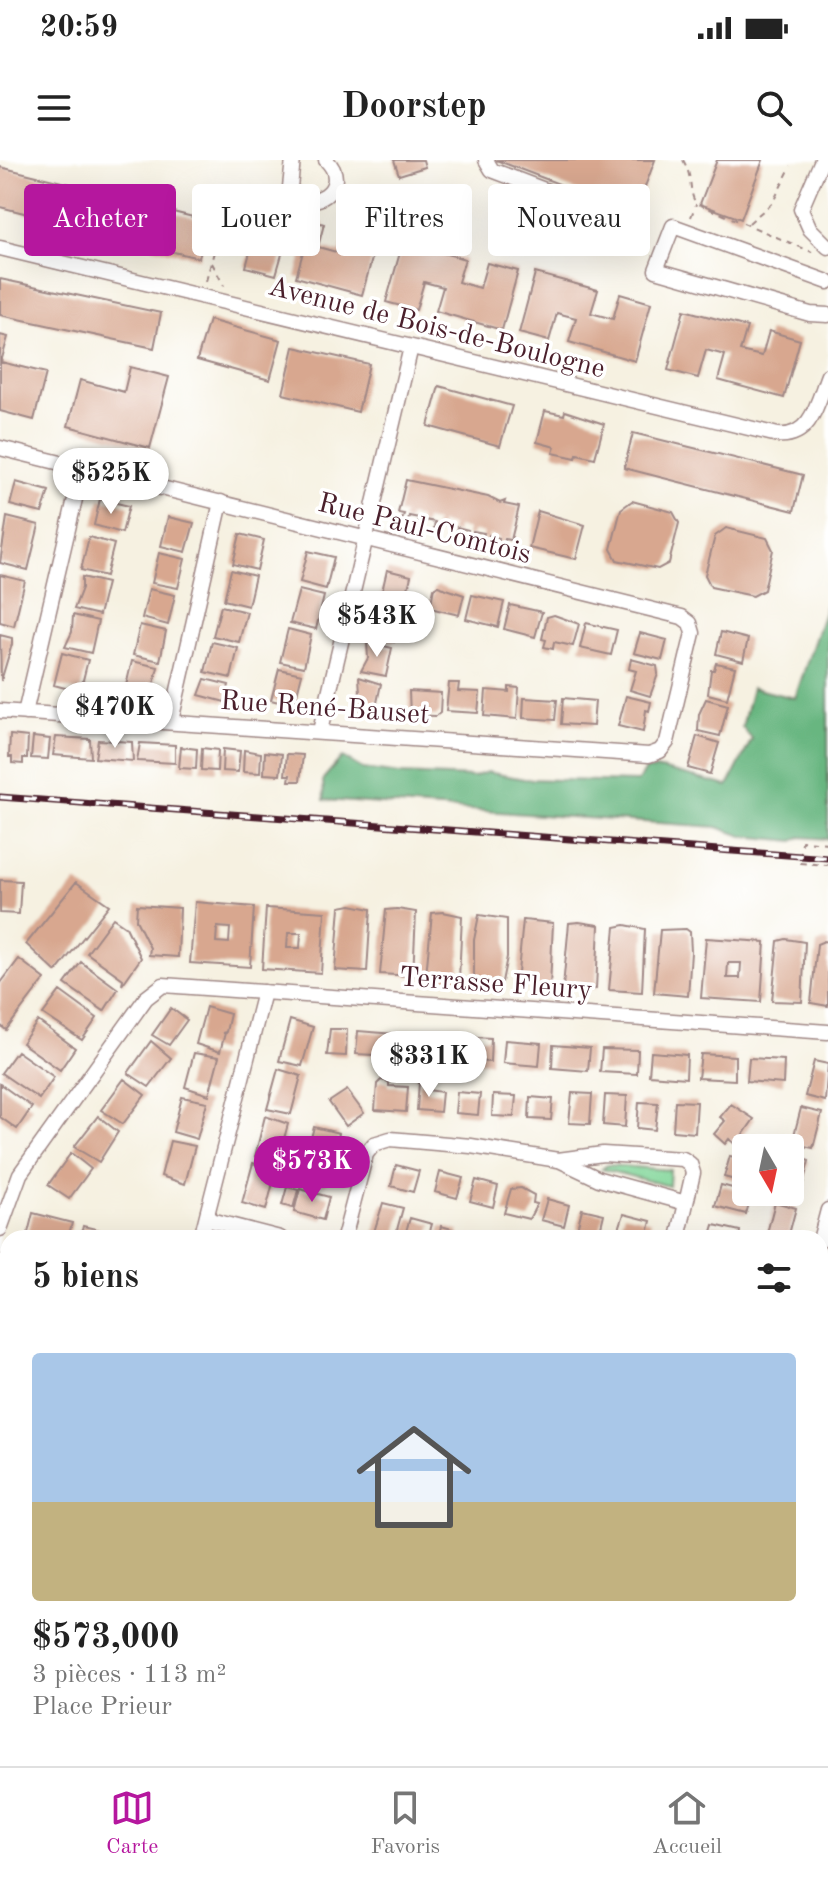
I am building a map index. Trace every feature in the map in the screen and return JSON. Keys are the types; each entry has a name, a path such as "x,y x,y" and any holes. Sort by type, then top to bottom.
{"street":[{"path":"293,160 290,187 300,197 312,201 324,198 335,184 335,172 326,160"},
{"path":"486,160 489,168 497,173 527,184"},
{"path":"822,160 801,209 825,266"},
{"path":"825,266 673,226 656,270 810,314 828,315"},
{"name":"Avenue de Bois-de-Boulogne","path":"0,248 783,435 796,433 807,425 828,375"},
{"path":"320,731 411,347"},
{"name":"Rue Paul-Comtois","path":"0,448 688,620 693,633 667,742 657,753 645,755"},
{"path":"25,713 82,469"},
{"path":"171,721 221,502"},
{"name":"Rue René-Bauset","path":"0,711 645,755"},
{"name":"Terrasse Fleury","path":"0,1229 20,1174 146,998 161,986 828,1032"},
{"path":"203,1230 264,992"},
{"path":"346,1230 365,1157 371,1147 381,1140 471,1146 558,1160 599,1179 686,1203"},
{"path":"558,1160 603,1154 686,1160 693,1173 680,1230"},
{"path":"823,1230 828,1210"},
{"path":"206,1219 249,1230"}],"path":[{"path":"683,160 693,179 692,195 696,203 748,224 825,266"},
{"path":"748,224 773,202 791,166"},
{"path":"694,209 696,203"},
{"path":"206,283 212,256"},
{"path":"211,261 224,288"},
{"path":"828,843 802,841 800,863 828,865"}],"green space":[{"path":"828,600 828,839 800,837 794,841 743,836 717,827 324,800 323,779 342,757 363,769 400,774 473,777 487,772 524,779 637,782 645,770 661,769 728,786 752,739 742,727 752,688 795,698"},
{"path":"607,1165 670,1170 669,1186 602,1169"}],"building":[{"path":"394,160 423,160 425,167 399,175"},
{"path":"496,160 655,160 646,184 559,184"},
{"path":"717,160 763,160 741,219 700,204"},
{"path":"0,167 70,184 24,184 24,213 0,207"},
{"path":"176,213 192,217 192,256 199,258 176,253"},
{"path":"320,248 336,252 336,256 373,256 362,295 296,277 302,256 320,256"},
{"path":"249,256 281,256 276,275 246,267"},
{"path":"399,256 454,256 465,259 458,282 480,288 487,263 518,271 502,330 436,311 443,287 424,282 416,310 386,302"},
{"path":"535,273 598,290 591,313 613,319 620,294 651,303 635,361 569,342 576,318 557,313 549,341 519,333"},
{"path":"0,279 161,313 154,348 0,315"},
{"path":"684,310 747,327 740,351 762,356 769,331 800,340 784,398 718,380 725,355 706,350 698,378 668,370"},
{"path":"209,320 281,340 270,380 197,360"},
{"path":"0,335 8,337 1,362 46,373 34,420 0,411"},
{"path":"294,347 369,364 358,412 283,394"},
{"path":"130,367 169,377 150,448 68,426 80,380 124,392"},
{"path":"439,386 512,406 500,446 428,426"},
{"path":"545,411 564,415 565,411 604,424 595,458 553,453 555,447 537,442"},
{"path":"633,433 803,475 794,511 624,468"},
{"path":"406,480 488,497 500,503 505,501 504,504 519,507 511,540 498,543 499,538 489,535 488,541 482,539 484,533 473,531 472,537 466,535 468,530 457,527 456,533 450,532 451,526 441,523 439,529 434,528 435,522 425,520 424,525 418,524 419,518 409,516 408,522 402,520 404,514 398,513"},
{"path":"16,482 49,491 42,513 10,505"},
{"path":"100,499 129,506 122,533 94,525"},
{"path":"632,501 673,512 679,523 669,563 658,569 617,560 611,549 621,509"},
{"path":"538,511 585,525 576,559 529,548"},
{"path":"7,517 39,525 28,570 0,563"},
{"path":"168,517 194,523 186,552 161,546"},
{"path":"726,528 767,538 773,550 764,590 753,596 711,587 705,575 715,536"},
{"path":"240,534 264,540 257,570 233,564"},
{"path":"89,537 114,544 106,576 81,570"},
{"path":"308,551 334,557 326,589 300,582"},
{"path":"159,553 185,559 178,588 152,583"},
{"path":"231,570 255,576 248,606 224,600"},
{"path":"387,570 411,576 404,606 380,600"},
{"path":"0,575 25,581 14,626 0,622"},
{"path":"82,577 107,583 99,615 74,609 82,588"},
{"path":"438,586 464,595 459,615 430,608 434,588"},
{"path":"149,589 175,595 168,625 142,618"},
{"path":"299,590 324,596 316,629 290,623"},
{"path":"472,595 504,602 498,627 466,619"},
{"path":"510,605 542,612 535,637 504,629"},
{"path":"221,606 247,612 239,642 213,636"},
{"path":"376,606 401,611 394,642 369,634"},
{"path":"73,615 98,621 91,653 65,647 72,632"},
{"path":"554,615 579,624 573,646 554,642 553,649 544,647 546,640 542,639 547,617"},
{"path":"586,623 617,630 611,655 580,648"},
{"path":"140,625 166,631 160,661 133,655"},
{"path":"288,629 311,635 304,667 280,662"},
{"path":"721,632 748,639 743,661 716,654"},
{"path":"640,633 667,640 662,660 634,653"},
{"path":"0,635 12,638 1,681"},
{"path":"212,642 238,648 231,678 205,672"},
{"path":"367,642 392,648 386,676 361,671 368,658"},
{"path":"62,653 88,660 80,692 54,685"},
{"path":"631,659 657,666 658,674 650,696 630,690 636,671 629,669"},
{"path":"132,661 158,667 151,697 125,690"},
{"path":"716,663 735,667 727,699 708,694 711,670 714,670"},
{"path":"279,669 302,674 294,706 271,700"},
{"path":"359,677 381,684 375,712 352,707 360,692"},
{"path":"205,679 229,685 225,702 199,695"},
{"path":"449,683 459,683 458,691 480,692 478,713 446,711"},
{"path":"509,687 519,688 517,719 484,716 486,690 509,692"},
{"path":"409,691 441,693 440,713 436,716 410,715"},
{"path":"626,696 651,702 649,711 646,710 643,732 618,726"},
{"path":"524,698 557,700 555,720 523,718"},
{"path":"563,698 595,701 593,726 561,724"},
{"path":"706,699 728,705 720,736 698,731 699,714"},
{"path":"10,735 28,737 27,758 23,758 23,764 12,763 12,757 9,757"},
{"path":"697,736 719,743 710,774 688,768"},
{"path":"33,737 50,739 48,759 31,758"},
{"path":"56,737 90,739 91,758 53,755"},
{"path":"98,740 132,742 133,761 95,758"},
{"path":"140,743 175,745 175,763 137,761"},
{"path":"181,747 197,749 196,769 179,768"},
{"path":"202,748 218,750 217,771 201,770"},
{"path":"223,749 240,751 238,772 222,771"},
{"path":"244,750 261,753 260,773 243,772"},
{"path":"265,752 282,754 280,775 264,774"},
{"path":"287,754 303,755 300,781 289,781 290,775 285,775"},
{"path":"0,880 21,881 19,914 0,913"},
{"path":"76,882 109,905 56,972 26,944"},
{"path":"195,902 254,907 250,967 190,963","holes":["217,927 230,928 229,943 216,942"]},
{"path":"137,905 180,908 178,957 149,955 150,948 136,920"},
{"path":"351,905 371,909 367,972 335,970 340,907"},
{"path":"266,908 325,912 321,973 262,969","holes":["288,933 301,933 300,948 287,948"]},
{"path":"386,910 416,912 413,976 380,974"},
{"path":"432,913 462,916 459,979 426,976"},
{"path":"479,915 507,919 507,957 502,982 474,978 474,940"},
{"path":"113,918 126,927 141,958 122,985 123,979 87,953"},
{"path":"523,920 553,923 550,986 517,983"},
{"path":"569,923 599,925 596,989 563,987"},
{"path":"625,925 645,929 642,992 609,990 615,927"},
{"path":"686,929 690,932 691,952 688,996 654,993 660,930"},
{"path":"706,938 765,942 761,1002 701,998","holes":["728,963 741,963 740,978 727,978"]},
{"path":"778,941 805,942 802,1002 772,1001"},
{"path":"828,942 828,1006 811,1003 817,944"},
{"path":"19,959 45,979 6,1030 0,1025 0,984"},
{"path":"81,962 118,989 104,1011 65,984"},
{"path":"60,991 97,1018 82,1040 43,1014"},
{"path":"206,1007 230,1014 226,1032 222,1033 225,1033 220,1052 196,1044"},
{"path":"171,1008 187,1020 169,1045 152,1035"},
{"path":"290,1020 313,1027 302,1066 279,1061"},
{"path":"38,1021 75,1048 60,1070 22,1043"},
{"path":"330,1029 347,1029 346,1056 327,1055"},
{"path":"358,1031 394,1034 393,1056 356,1054"},
{"path":"407,1035 443,1037 441,1060 405,1057"},
{"path":"457,1036 491,1038 490,1062 454,1060"},
{"path":"505,1040 541,1043 539,1066 503,1063"},
{"path":"151,1041 171,1058 149,1087 128,1073"},
{"path":"553,1045 590,1048 588,1071 552,1068"},
{"path":"602,1049 638,1050 637,1074 600,1072"},
{"path":"17,1051 54,1077 39,1099 1,1073"},
{"path":"651,1052 687,1055 686,1078 649,1075"},
{"path":"194,1053 219,1057 209,1095 185,1087"},
{"path":"701,1054 735,1056 735,1080 698,1078"},
{"path":"749,1058 784,1060 783,1084 747,1081"},
{"path":"814,1061 828,1064 825,1101 805,1096"},
{"path":"278,1069 301,1076 291,1114 267,1109"},
{"path":"124,1079 145,1095 123,1124 101,1110"},
{"path":"381,1080 389,1082 389,1086 408,1087 406,1112 375,1110 377,1084"},
{"path":"419,1082 428,1083 427,1090 442,1092 440,1112 417,1110"},
{"path":"0,1084 32,1107 17,1129 0,1117"},
{"path":"347,1090 364,1113 346,1126 329,1102"},
{"path":"457,1092 480,1094 478,1115 455,1113"},
{"path":"572,1093 592,1094 590,1124 569,1123"},
{"path":"493,1095 516,1096 514,1117 492,1116"},
{"path":"605,1095 627,1096 625,1127 603,1125"},
{"path":"182,1097 207,1102 197,1139 173,1132"},
{"path":"530,1097 553,1099 551,1120 529,1119"},
{"path":"675,1101 697,1102 695,1133 673,1131"},
{"path":"639,1102 658,1103 655,1130 637,1128"},
{"path":"731,1104 754,1119 744,1134 732,1134 732,1142 729,1139 725,1144 714,1134 725,1121 720,1117"},
{"path":"801,1108 822,1113 813,1148 804,1146 804,1134 794,1134"},
{"path":"98,1116 118,1132 99,1162 74,1147"},
{"path":"265,1116 288,1124 278,1161 255,1156"},
{"path":"314,1127 339,1133 336,1151 309,1145"},
{"path":"170,1141 195,1146 185,1184 161,1176"},
{"path":"71,1153 91,1169 69,1199 48,1185"},
{"path":"311,1156 332,1162 326,1184 306,1179"},
{"path":"730,1156 732,1156 732,1179 724,1177"},
{"path":"804,1159 809,1161 804,1180"},
{"path":"253,1163 276,1171 266,1210 242,1203"},
{"path":"396,1165 419,1171 413,1192 391,1186"},
{"path":"440,1172 463,1178 457,1198 435,1192"},
{"path":"476,1180 498,1186 493,1207 470,1201"},
{"path":"721,1185 732,1188 732,1206 748,1206 746,1214 715,1206"},
{"path":"287,1187 298,1190 293,1208 282,1205"},
{"path":"521,1188 534,1195 533,1203 537,1204 529,1219 504,1213 511,1189"},
{"path":"300,1189 329,1197 323,1220 294,1212"},
{"path":"547,1199 569,1205 564,1226 541,1220"},
{"path":"383,1203 403,1208 397,1230 375,1230"},
{"path":"774,1206 796,1208 790,1230 768,1230"},
{"path":"582,1209 604,1214 600,1230 577,1229"},
{"path":"33,1213 72,1223 70,1230 29,1230"},
{"path":"624,1214 651,1221 649,1230 619,1230"},
{"path":"410,1218 432,1224 430,1230 406,1230"},
{"path":"714,1225 736,1230 712,1230"}],"railway":[{"path":"0,797 828,858"}]}
